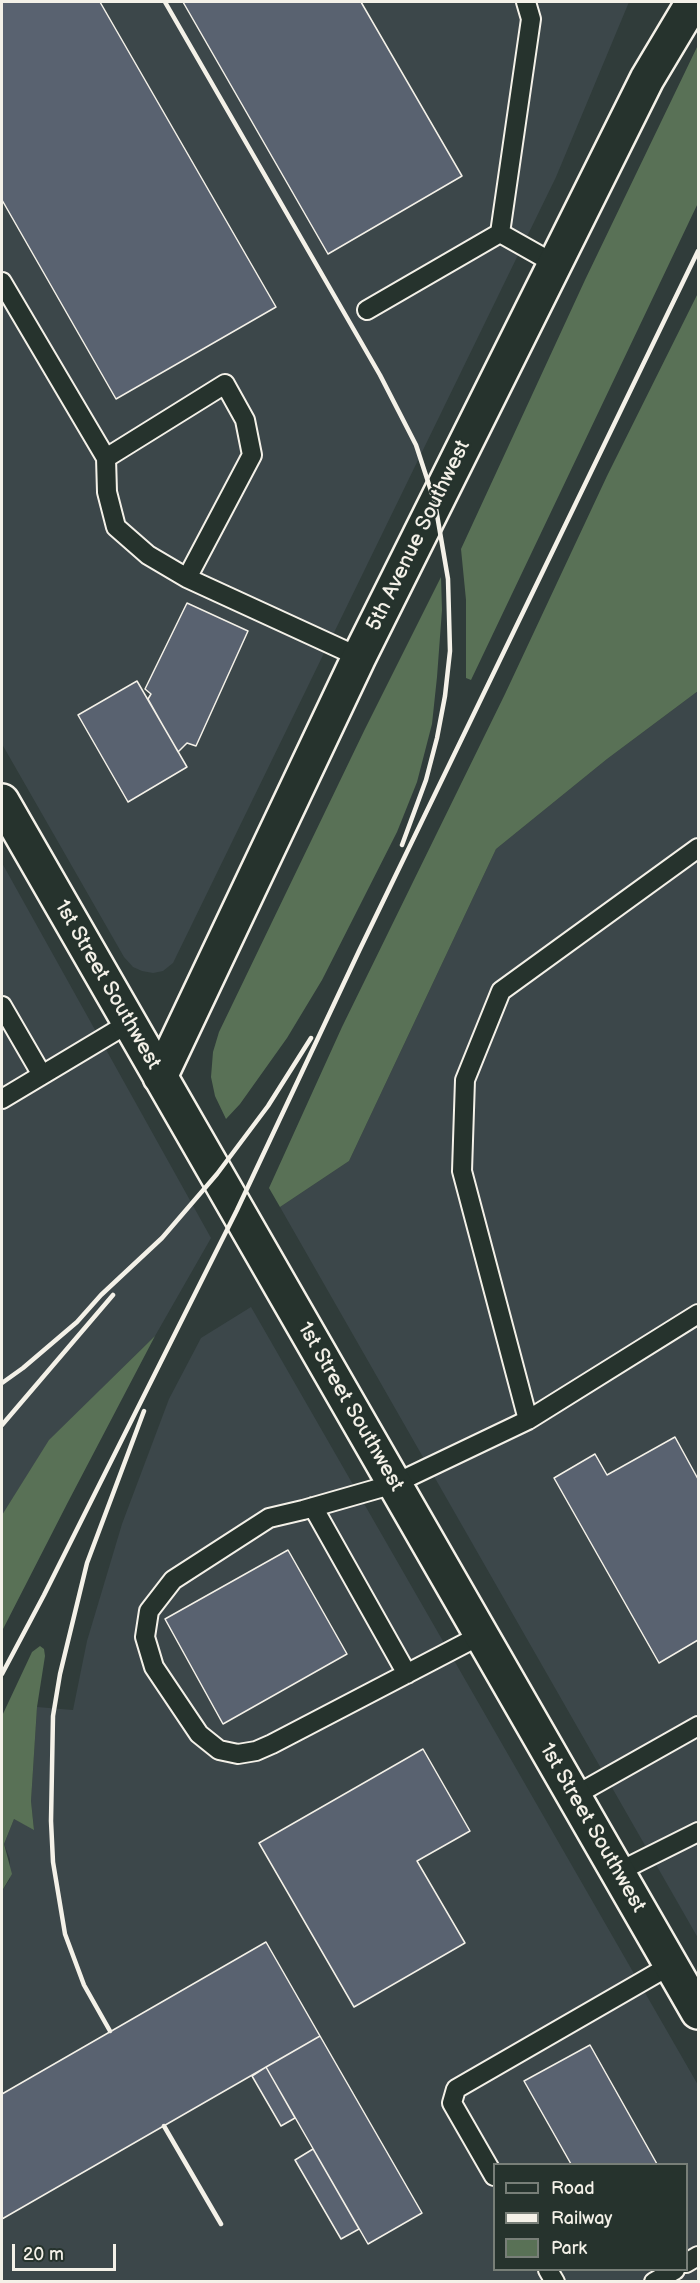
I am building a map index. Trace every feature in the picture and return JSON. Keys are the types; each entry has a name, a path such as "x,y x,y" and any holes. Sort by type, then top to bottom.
{"street":[{"name":"5th Avenue Southwest","path":"160,1077 359,657 647,79 693,2"},
{"name":"1st Street Southwest","path":"2,801 699,2012"}],"lane":[{"path":"500,233 531,19 526,2"},
{"path":"500,233 555,264"},
{"path":"367,310 500,233"},
{"path":"2,282 106,458 107,492 116,527 148,555 187,579 359,657"},
{"path":"106,458 225,384 245,420 252,455 187,579"},
{"path":"528,1420 462,1171 465,1080 501,991 699,848"},
{"path":"2,1006 42,1075"},
{"path":"2,1099 129,1023"},
{"path":"481,1635 272,1744 256,1751 238,1754 219,1750 199,1734 154,1667 145,1637 149,1611 174,1580 269,1518 394,1484 528,1420 699,1314"},
{"path":"313,1507 406,1674"},
{"path":"574,1796 699,1726"},
{"path":"618,1872 699,1832"},
{"path":"493,2173 452,2103 456,2089 671,1965"},
{"path":"654,2282 673,2271"}],"shaded area":[{"path":"2,2 629,2 556,177 173,963 163,971 153,973 133,967 124,957 2,744"},
{"path":"698,691 698,1938 280,1207 349,1161 496,849 607,759"},
{"path":"2,863 211,1238 155,1336 50,1440 2,1515"},
{"path":"251,1307 698,2085 698,2281 2,2281 2,1891 10,1879 10,1859 4,1844 14,1819 34,1829 31,1801 37,1707 73,1710 87,1641 122,1524 169,1399 201,1338"}],"green space":[{"path":"698,45 698,203 471,680 466,678 466,600 461,549 585,280"},
{"path":"698,293 698,691 607,759 496,849 349,1161 280,1207 269,1188 342,1027 505,694 607,476"},
{"path":"441,577 442,610 432,724 417,782 397,832 322,980 287,1038 240,1104 226,1119 215,1096 211,1077 213,1052 219,1032"},
{"path":"155,1336 2,1631 2,1515 49,1440"},
{"path":"40,1646 44,1649 45,1656 37,1707 31,1801 34,1830 14,1819 4,1844 12,1874 2,1891 2,1716 32,1652"}],"building":[{"path":"2,2 100,2 276,307 116,399 2,200"},
{"path":"183,2 361,2 462,176 328,254"},
{"path":"187,603 248,631 196,746 187,743 178,752 148,699 151,694 145,689"},
{"path":"137,681 187,767 128,802 78,715"},
{"path":"675,1437 698,1479 698,1640 659,1663 554,1478 595,1454 607,1475"},
{"path":"288,1550 347,1654 223,1724 165,1619"},
{"path":"423,1749 470,1831 417,1861 465,1943 354,2007 259,1843"},
{"path":"266,1942 320,2036 2,2219 2,2094"},
{"path":"320,2036 422,2213 368,2244 266,2067"},
{"path":"590,2045 656,2163 570,2163 524,2081"},
{"path":"266,2067 295,2118 281,2126 252,2076"},
{"path":"313,2149 359,2229 341,2239 295,2160"}],"railway":[{"path":"165,2 380,375 416,445 435,503 448,579 450,651 437,738 426,780 402,845"},
{"path":"2,1674 237,1210 359,951 698,251"},
{"path":"2,1383 77,1322 101,1295 162,1238 217,1174 268,1106 311,1038"},
{"path":"2,1425 113,1295"},
{"path":"110,2031 84,1985 65,1934 53,1862 51,1821 53,1716 60,1674 87,1563 144,1411"},
{"path":"164,2126 221,2224"}]}
